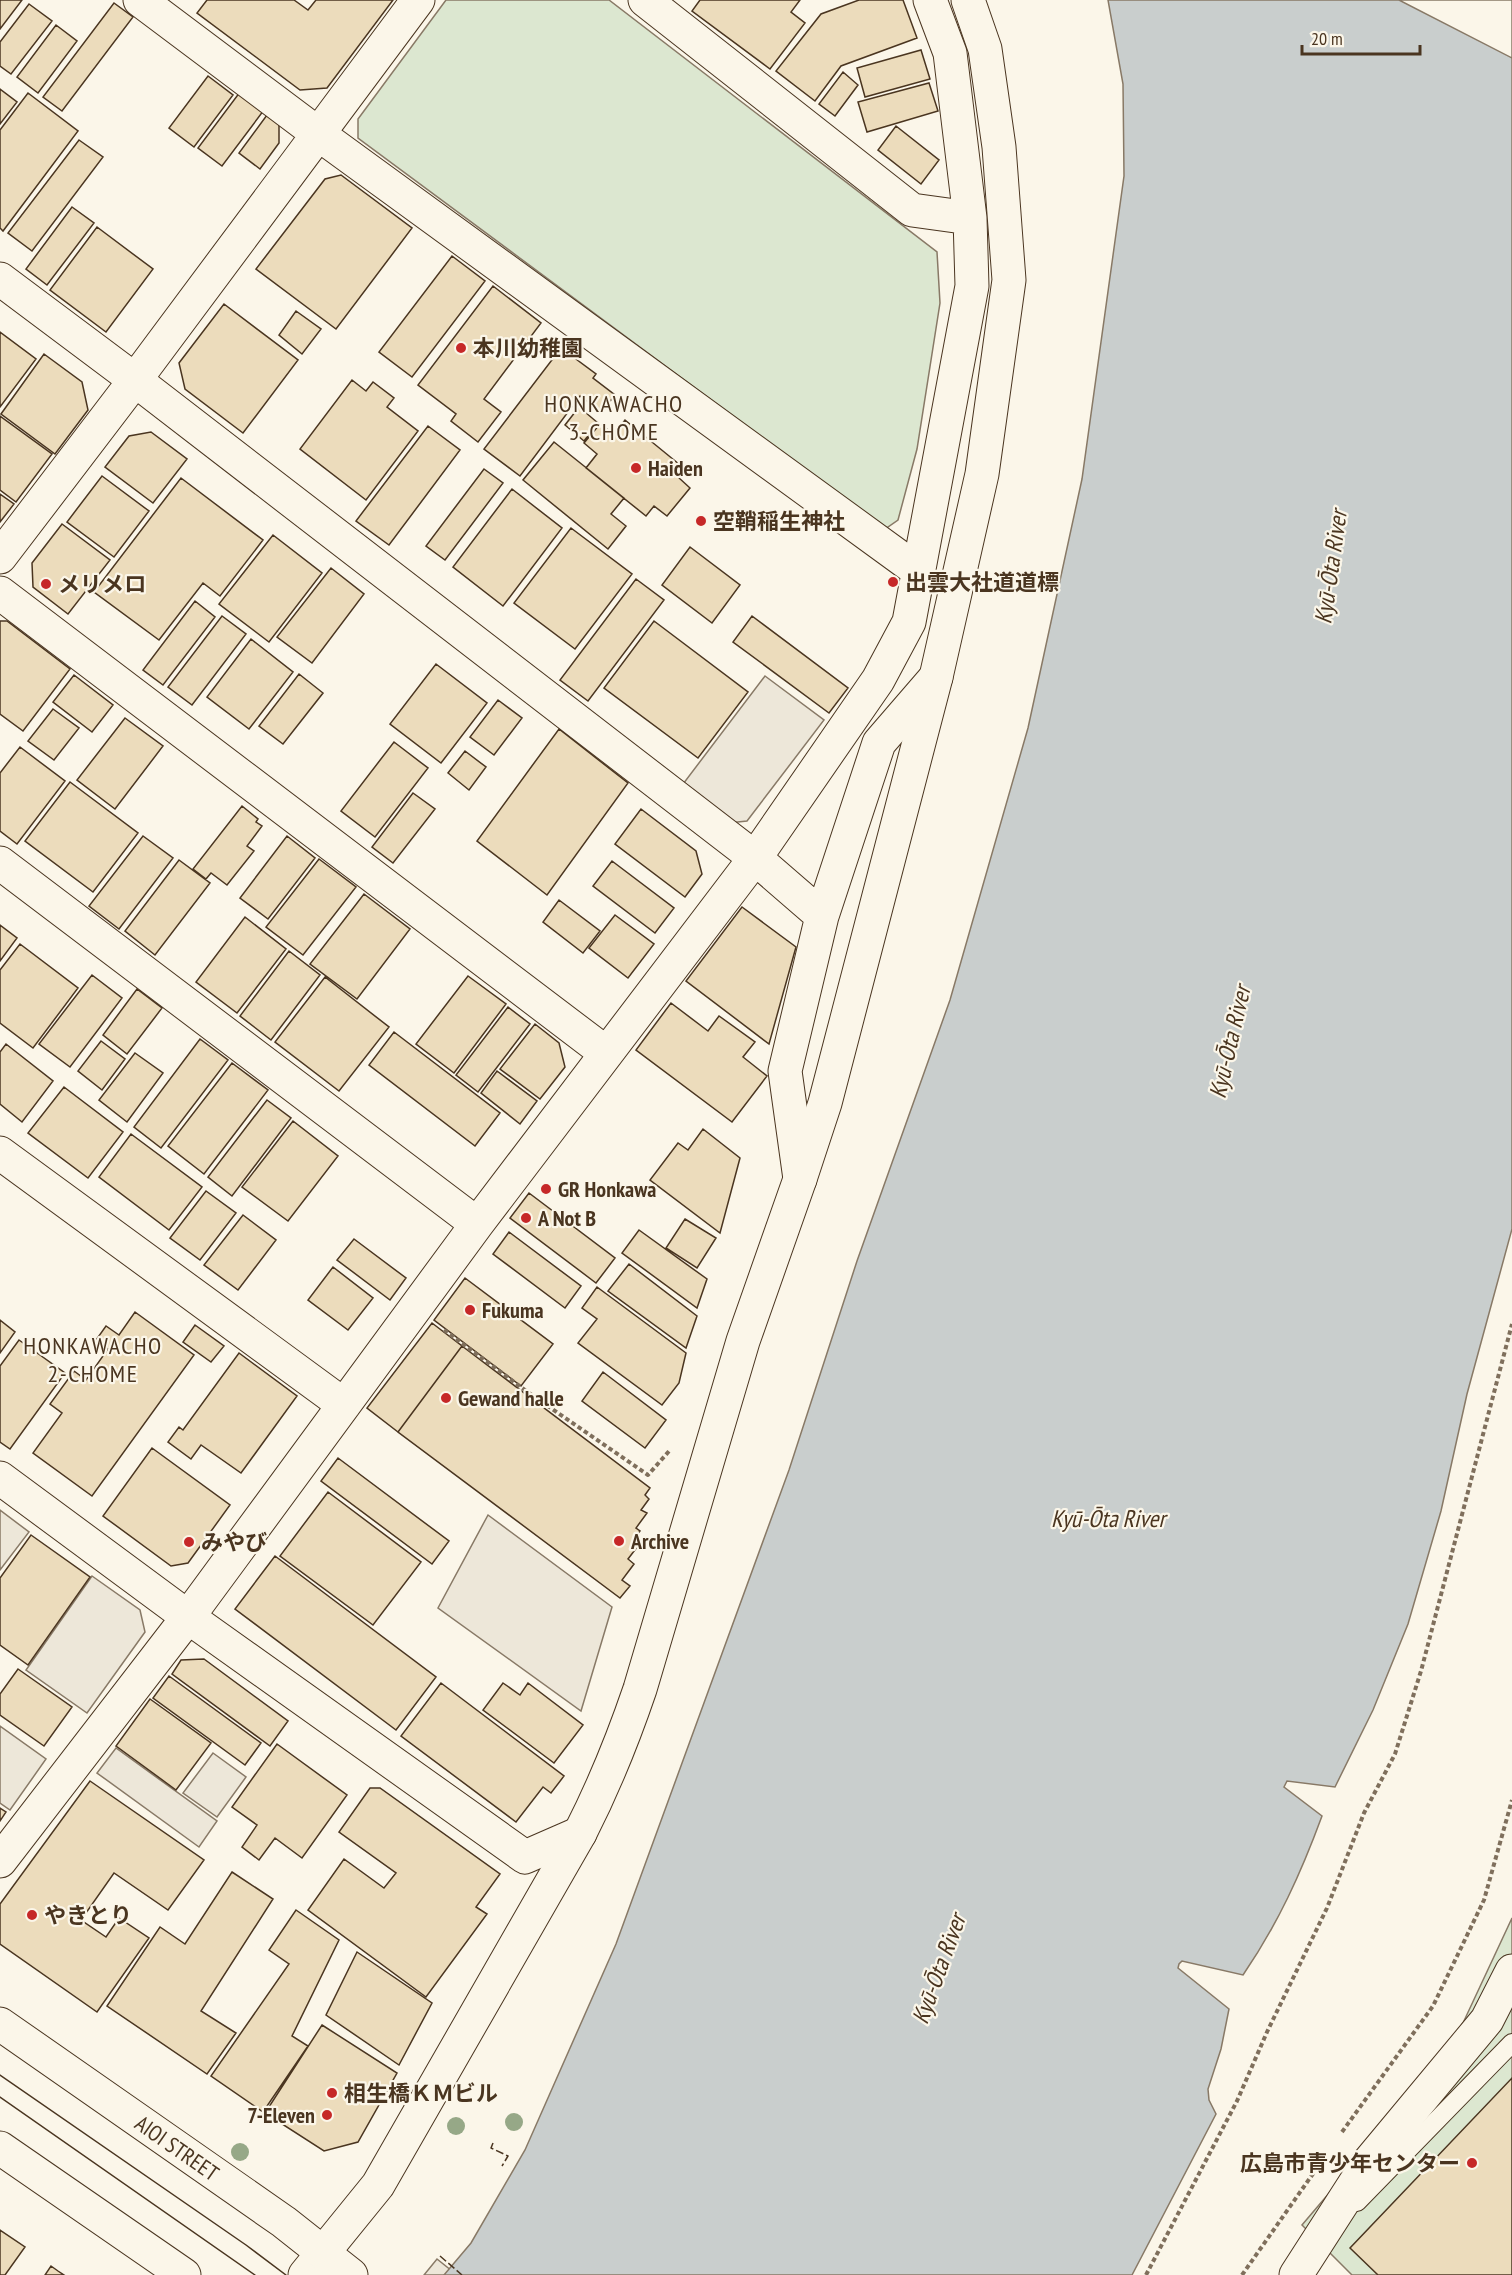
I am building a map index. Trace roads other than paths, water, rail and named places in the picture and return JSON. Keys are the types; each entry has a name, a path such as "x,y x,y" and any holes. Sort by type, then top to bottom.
{"main road":[{"path":"140,0 317,133 917,570"},
{"path":"0,557 418,0"},
{"path":"645,0 912,210 970,218"},
{"path":"0,1861 188,1617 414,1308 754,858 878,680 909,622 972,286 970,218 950,53 930,0"},
{"path":"315,2264 378,2185 580,1833 603,1786 623,1739 740,1352 800,1179 843,1036 936,678 982,474 1009,280 996,126 985,49 968,0"},
{"path":"0,279 135,380 754,858 822,916"},
{"path":"0,593 606,1053"},
{"path":"800,1179 785,1071 822,916 879,743 936,678"},
{"path":"0,863 477,1224"},
{"path":"0,1153 344,1405"},
{"path":"0,1478 188,1617 525,1857 580,1833"},
{"path":"1296,2275 1368,2163 1487,2020 1512,1971"},
{"name":"AIOI STREET","path":"0,2024 273,2214 315,2264 351,2275"},
{"path":"0,2148 184,2275"}],"lane":[{"path":"1316,2244 1512,2043"}],"water":[{"name":"Kyū-Ōta River","path":"1108,0 1512,0 1512,1229 1467,1394 1441,1511 1408,1624 1373,1710 1335,1787 1287,1781 1284,1787 1322,1816 1297,1878 1267,1937 1243,1975 1182,1961 1179,1964 1178,1968 1229,2009 1221,2049 1208,2089 1209,2100 1216,2114 1132,2275 444,2275 471,2243 525,2150 616,1944 789,1470 857,1261 950,1000 1028,728 1082,479 1124,176 1123,84"}],"tram line":[{"path":"0,2075 286,2275"},
{"path":"0,2097 255,2275"}],"place":[{"name":"本川幼稚園","path":"461,348"},
{"name":"Haiden","path":"636,468"},
{"name":"空鞘稲生神社","path":"701,521"},
{"name":"出雲大社道道標","path":"893,582"},
{"name":"メリメロ","path":"46,584"},
{"name":"GR Honkawa","path":"546,1189"},
{"name":"A Not B","path":"526,1218"},
{"name":"Fukuma","path":"470,1310"},
{"name":"Gewand halle","path":"446,1398"},
{"name":"Archive","path":"619,1541"},
{"name":"みやび","path":"189,1542"},
{"name":"やきとり","path":"32,1915"},
{"name":"相生橋ＫＭビル","path":"332,2093"},
{"name":"7-Eleven","path":"327,2115"},
{"name":"広島市青少年センター","path":"1472,2163"}],"district":[{"name":"HONKAWACHO 3-CHOME","path":"614,418"},
{"name":"HONKAWACHO 2-CHOME","path":"93,1360"}]}
